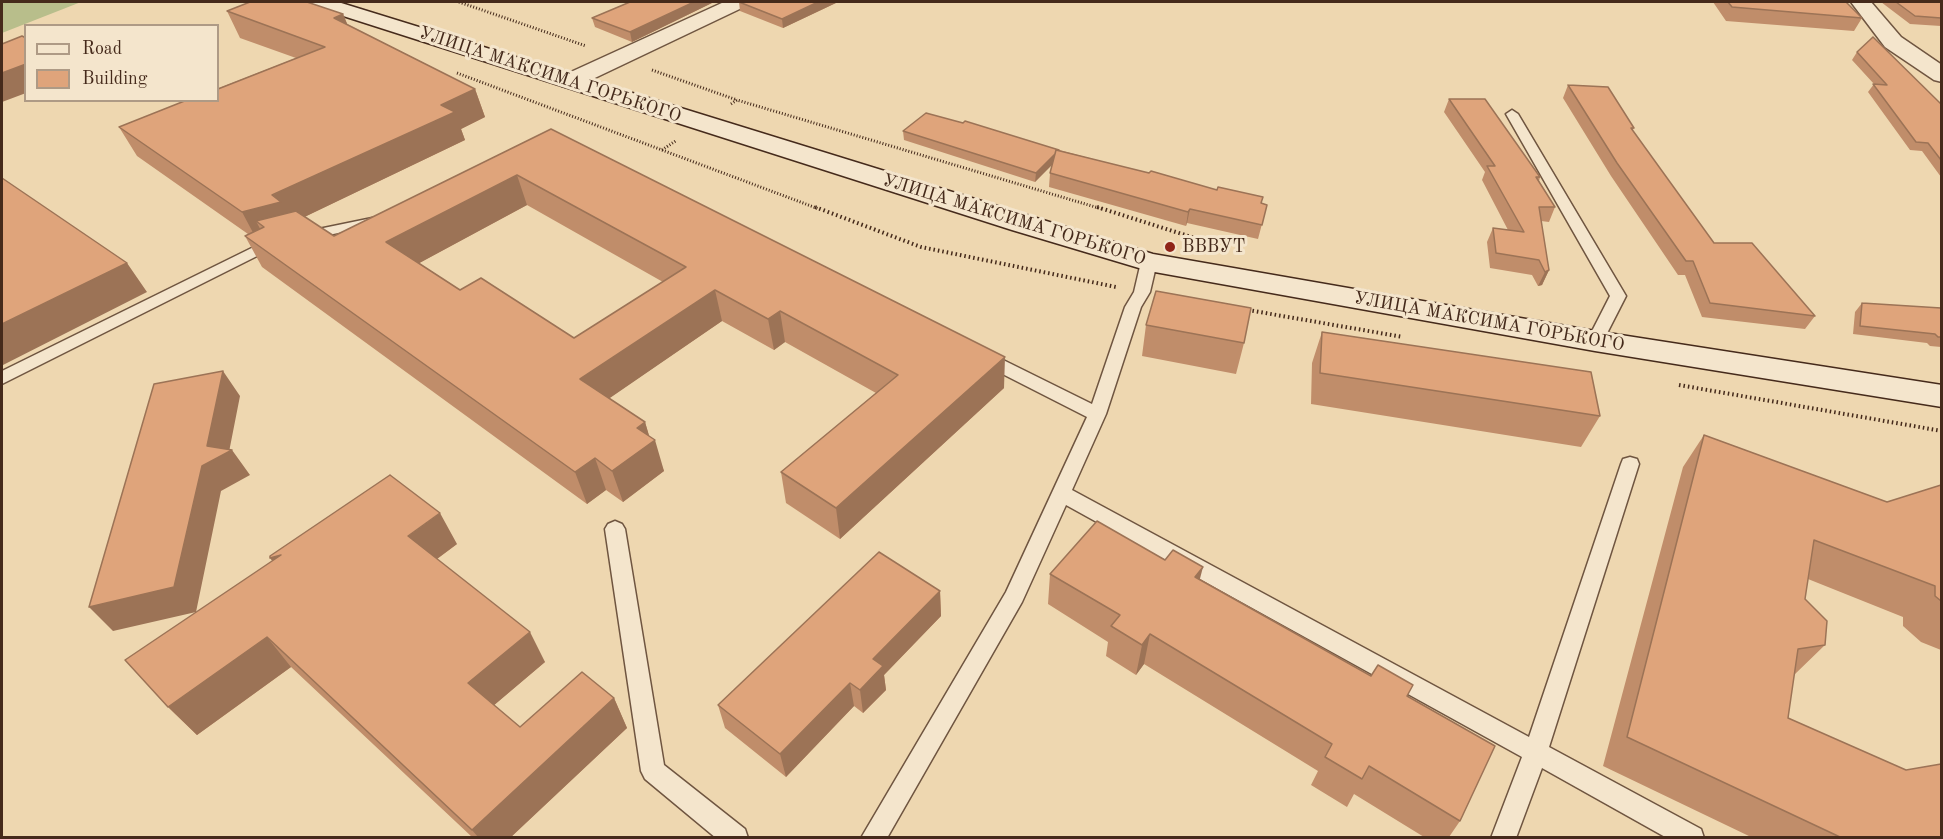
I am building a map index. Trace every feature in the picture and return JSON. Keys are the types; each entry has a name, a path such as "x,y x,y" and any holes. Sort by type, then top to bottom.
{"main road":[{"name":"УЛИЦА МАКСИМА ГОРЬКОГО","path":"322,2 1022,224 1149,262 1595,341 1941,396"},
{"path":"570,81 739,2"},
{"path":"1861,2 1893,42 1941,75"}],"lane":[{"path":"1512,114 1618,296 1595,341"},
{"path":"2,378 272,243 397,217"},
{"path":"873,837 1016,596 1096,414 1134,307 1142,292 1149,262"},
{"path":"969,350 1096,414"},
{"path":"1503,837 1535,754 1630,464"},
{"path":"1061,493 1535,754 1692,837"},
{"path":"615,529 652,771 736,837"}],"path":[{"path":"453,72 921,247 1142,292"},
{"path":"662,150 737,100 1204,241"}],"green space":[{"path":"2,2 81,2 24,24 2,33"}],"building":[{"path":"250,2 307,2 343,14 334,18 475,89 441,105 455,112 272,195 281,202 242,212 119,127 182,102 219,102 219,89 325,47 227,11"},
{"path":"630,2 694,2 630,32 592,18"},
{"path":"739,2 818,2 782,19"},
{"path":"1728,2 1846,2 1862,18 1732,7"},
{"path":"1896,2 1941,2 1941,18 1915,16"},
{"path":"24,37 24,65 2,73 2,44"},
{"path":"1873,37 1941,104 1941,160 1928,143 1916,142 1873,84 1887,85 1857,52"},
{"path":"1568,85 1608,87 1634,128 1631,128 1714,243 1752,243 1815,316 1710,303 1693,261 1686,261 1617,163"},
{"path":"1449,99 1485,99 1540,177 1536,177 1555,207 1539,207 1549,270 1545,272 1539,260 1496,253 1493,228 1524,232 1487,166 1495,166"},
{"path":"926,113 963,123 965,121 1059,150 1056,150 1055,154 1036,173 903,131"},
{"path":"551,129 1005,357 836,508 781,472 898,375 780,311 768,319 715,290 580,379 645,422 637,428 655,440 612,471 595,458 575,472 245,236 264,227 256,221 296,211 334,236","holes":["517,175 686,267 574,338 481,278 460,290 386,242"]},
{"path":"1056,150 1149,173 1151,171 1217,190 1218,187 1263,197 1261,203 1267,205 1262,225 1190,209 1188,212 1050,173"},
{"path":"2,178 127,263 2,324"},
{"path":"1156,291 1251,308 1244,343 1146,325"},
{"path":"1862,303 1941,308 1941,337 1935,334 1860,326"},
{"path":"1322,332 1591,372 1600,416 1320,373"},
{"path":"223,371 207,446 232,450 202,466 174,587 89,607 154,384"},
{"path":"1704,435 1887,502 1941,485 1941,601 1935,596 1935,586 1814,540 1805,599 1827,621 1825,645 1798,649 1788,718 1906,770 1941,764 1941,837 1840,837 1627,737"},
{"path":"390,475 440,513 408,536 530,632 468,683 520,727 582,672 614,698 472,830 267,637 168,707 125,660 281,555 270,558"},
{"path":"1097,521 1165,560 1173,550 1203,567 1195,577 1371,676 1378,665 1413,685 1407,696 1495,746 1460,821 1369,766 1362,779 1325,757 1332,744 1150,634 1142,645 1111,626 1120,615 1050,574"},
{"path":"879,552 940,591 873,659 883,666 860,690 850,683 780,754 718,705"}],"place":[{"name":"ВВВУТ","path":"1170,247"}]}
